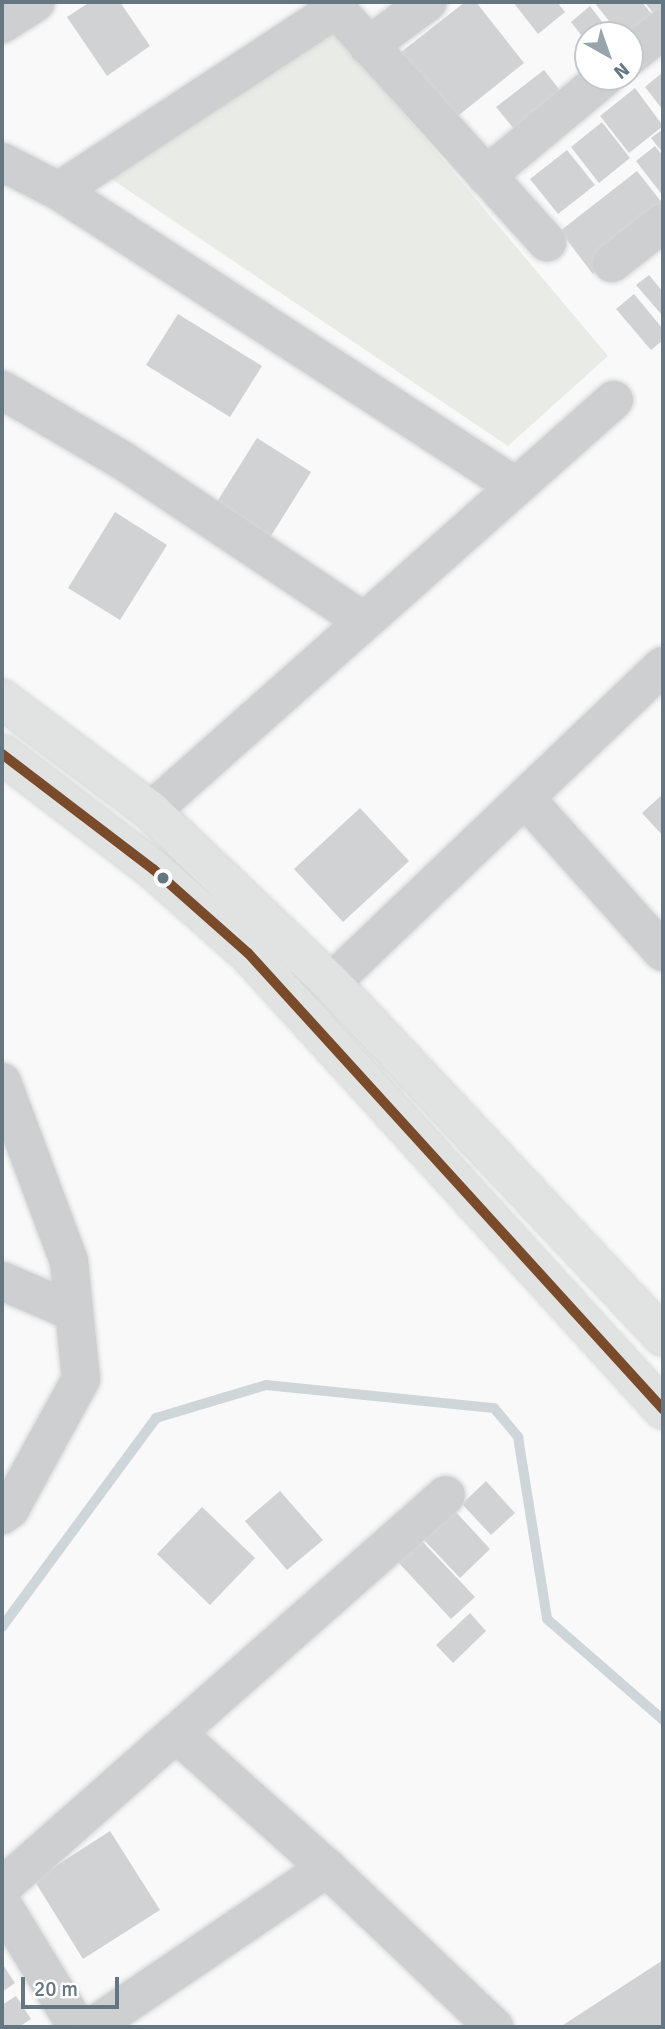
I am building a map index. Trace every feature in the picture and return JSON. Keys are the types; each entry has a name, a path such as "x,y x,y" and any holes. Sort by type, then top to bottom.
{"main road":[{"path":"2,699 151,811 331,983 663,1337"},
{"path":"2,754 153,869 248,953 663,1409"}],"street":[{"path":"2,24 36,2"},
{"path":"368,46 428,2"},
{"path":"60,191 333,5 547,242"},
{"path":"644,45 663,29"},
{"path":"486,176 588,91"},
{"path":"2,162 60,191 515,486"},
{"path":"612,263 663,223"},
{"path":"2,390 122,460 363,621"},
{"path":"151,811 614,400"},
{"path":"331,983 660,677"},
{"path":"526,799 663,952"},
{"path":"2,1082 69,1261 81,1379 10,1509 2,1515"},
{"path":"2,1281 74,1312"},
{"path":"2,1887 446,1495"},
{"path":"176,1733 327,1868 494,2027"},
{"path":"92,2027 327,1868"},
{"path":"2,1904 77,2027"}],"shaded area":[{"path":"332,28 608,356 508,446 104,174"}],"building":[{"path":"90,2 120,2 150,46 107,76 67,17"},
{"path":"465,2 476,2 524,63 449,123 396,56"},
{"path":"513,2 557,2 565,12 538,34"},
{"path":"594,2 642,2 660,25 644,29 644,21 609,21"},
{"path":"644,2 663,2 663,12 657,17"},
{"path":"590,6 601,21 574,21 574,26 571,22"},
{"path":"544,70 566,98 519,135 496,107"},
{"path":"663,72 663,110 645,87"},
{"path":"631,91 637,91 663,126 629,153 600,116"},
{"path":"602,122 630,158 599,183 571,147"},
{"path":"663,129 663,153 651,138"},
{"path":"655,146 663,156 663,196 636,161"},
{"path":"567,150 595,185 558,214 530,179"},
{"path":"637,171 663,204 663,218 593,274 560,231"},
{"path":"649,275 663,292 661,314 636,285"},
{"path":"634,294 663,329 663,340 651,350 616,309"},
{"path":"178,314 262,366 230,417 146,365"},
{"path":"257,438 311,472 264,547 210,513"},
{"path":"115,512 167,545 120,620 68,588"},
{"path":"663,794 663,836 642,813"},
{"path":"360,808 409,861 343,922 294,869"},
{"path":"486,1481 515,1513 491,1535 462,1504"},
{"path":"280,1491 323,1540 287,1570 245,1521"},
{"path":"202,1507 255,1558 210,1605 157,1554"},
{"path":"455,1511 490,1549 460,1578 424,1540"},
{"path":"421,1540 475,1597 451,1619 398,1562"},
{"path":"470,1613 486,1631 453,1663 436,1645"},
{"path":"110,1831 160,1910 83,1959 34,1880"},
{"path":"663,1960 663,2027 560,2027"},
{"path":"2,1963 15,1983 2,1992"},
{"path":"16,1996 31,2019 19,2027 2,2027 2,2005"}],"waterway":[{"path":"2,1627 156,1418 266,1385 494,1408 518,1437 547,1619 663,1720"}],"transit line":[{"path":"2,754 153,869 248,953 663,1409"}]}
